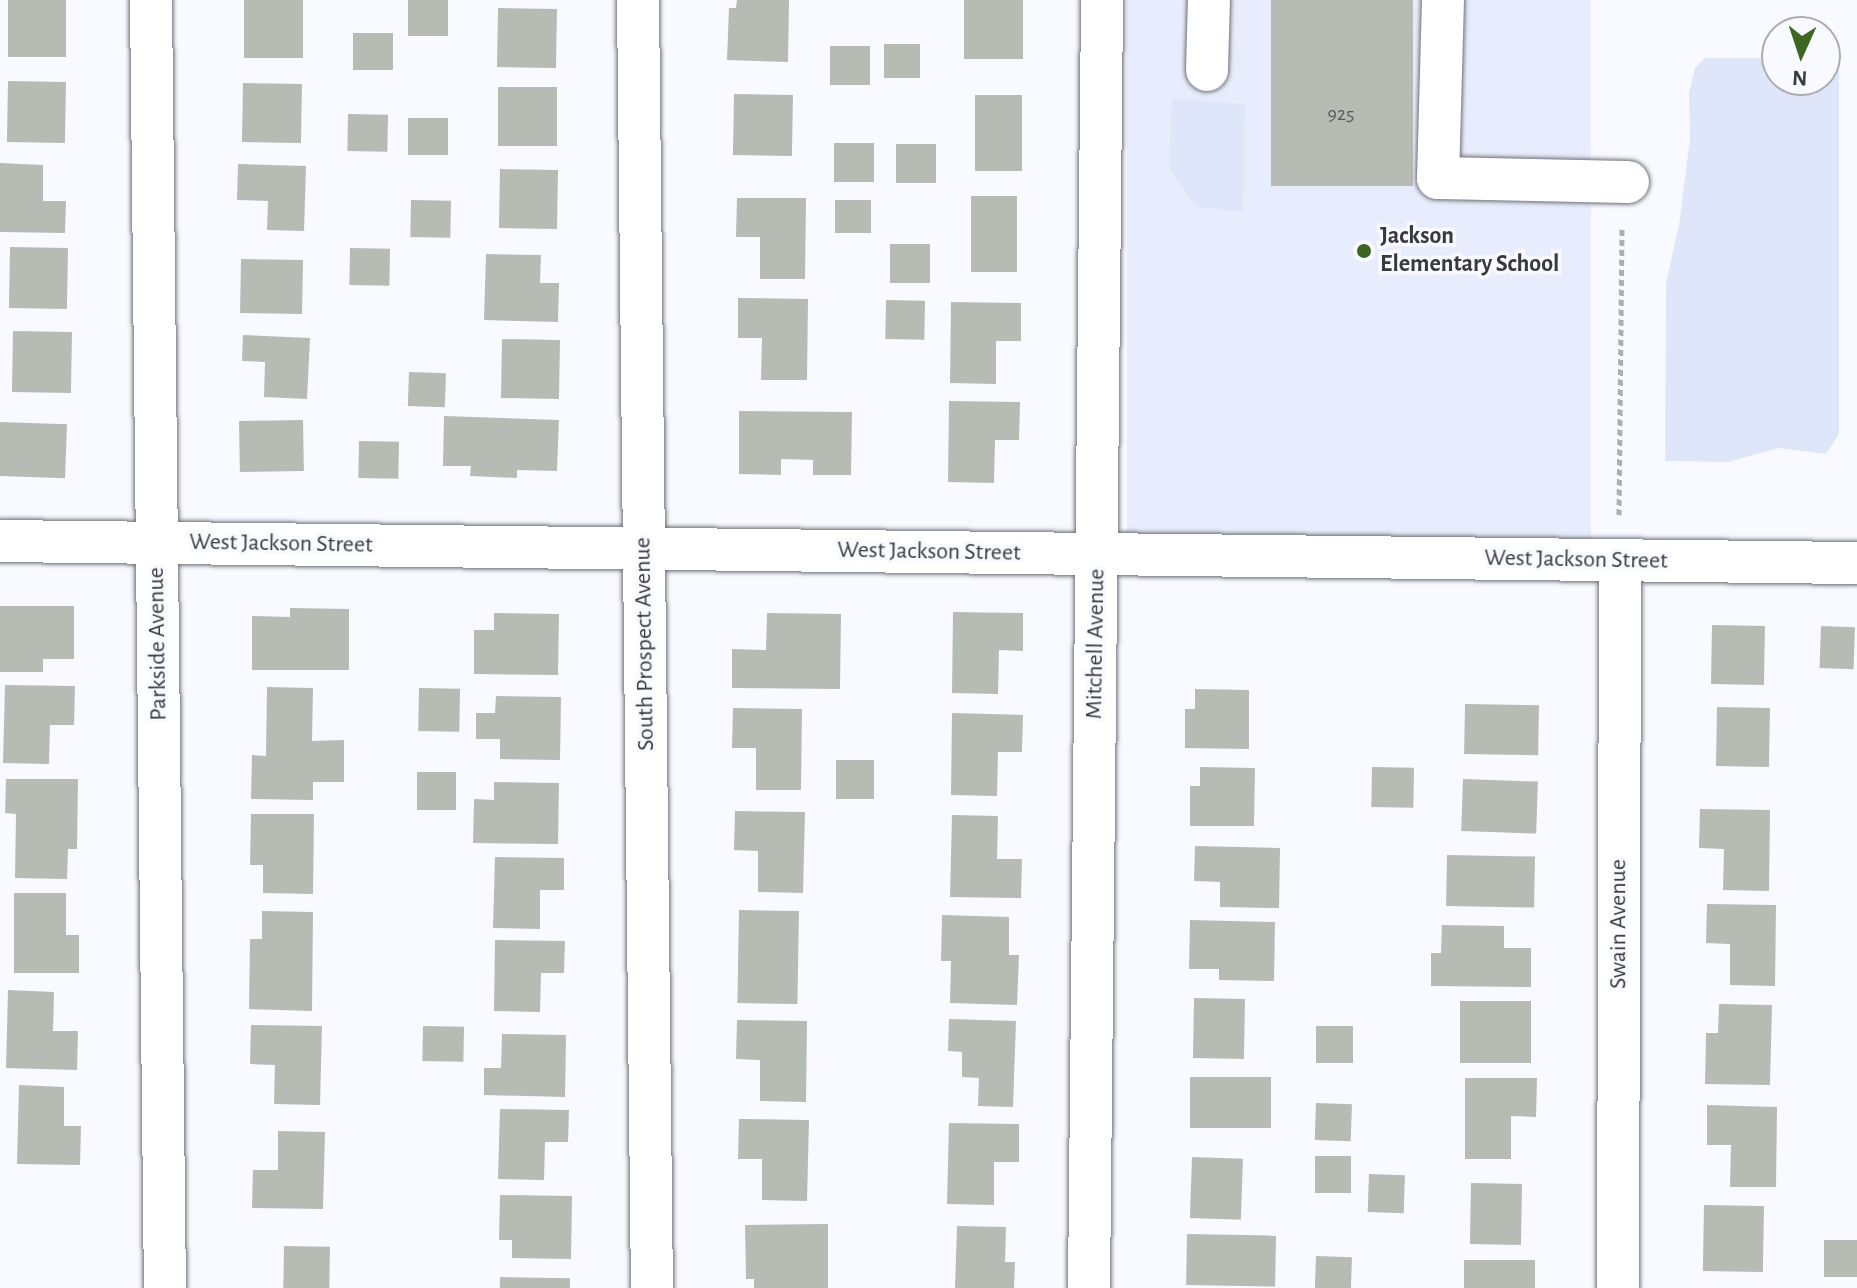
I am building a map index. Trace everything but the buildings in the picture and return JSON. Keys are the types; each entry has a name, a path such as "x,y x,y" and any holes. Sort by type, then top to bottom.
{"street":[{"name":"Parkside Avenue","path":"151,0 165,1288"},
{"name":"South Prospect Avenue","path":"638,0 652,1288"},
{"name":"Mitchell Avenue","path":"1089,1288 1102,0"},
{"path":"1207,70 1209,0"},
{"path":"1443,0 1438,178 1628,182"},
{"name":"West Jackson Street","path":"0,541 1857,563"},
{"name":"Swain Avenue","path":"1618,1288 1620,560"}],"path":[{"path":"1619,515 1622,226"}],"shaded area":[{"name":"Jackson Elementary School","path":"1127,0 1591,0 1591,539 1127,539"},
{"path":"1705,58 1761,58 1761,96 1839,96 1839,434 1826,454 1779,448 1728,462 1665,461 1666,283 1679,225 1690,138 1689,93 1695,68"},
{"path":"1172,99 1245,104 1243,212 1196,207 1169,168"}],"place":[{"name":"Jackson Elementary School","path":"1364,251"}]}
